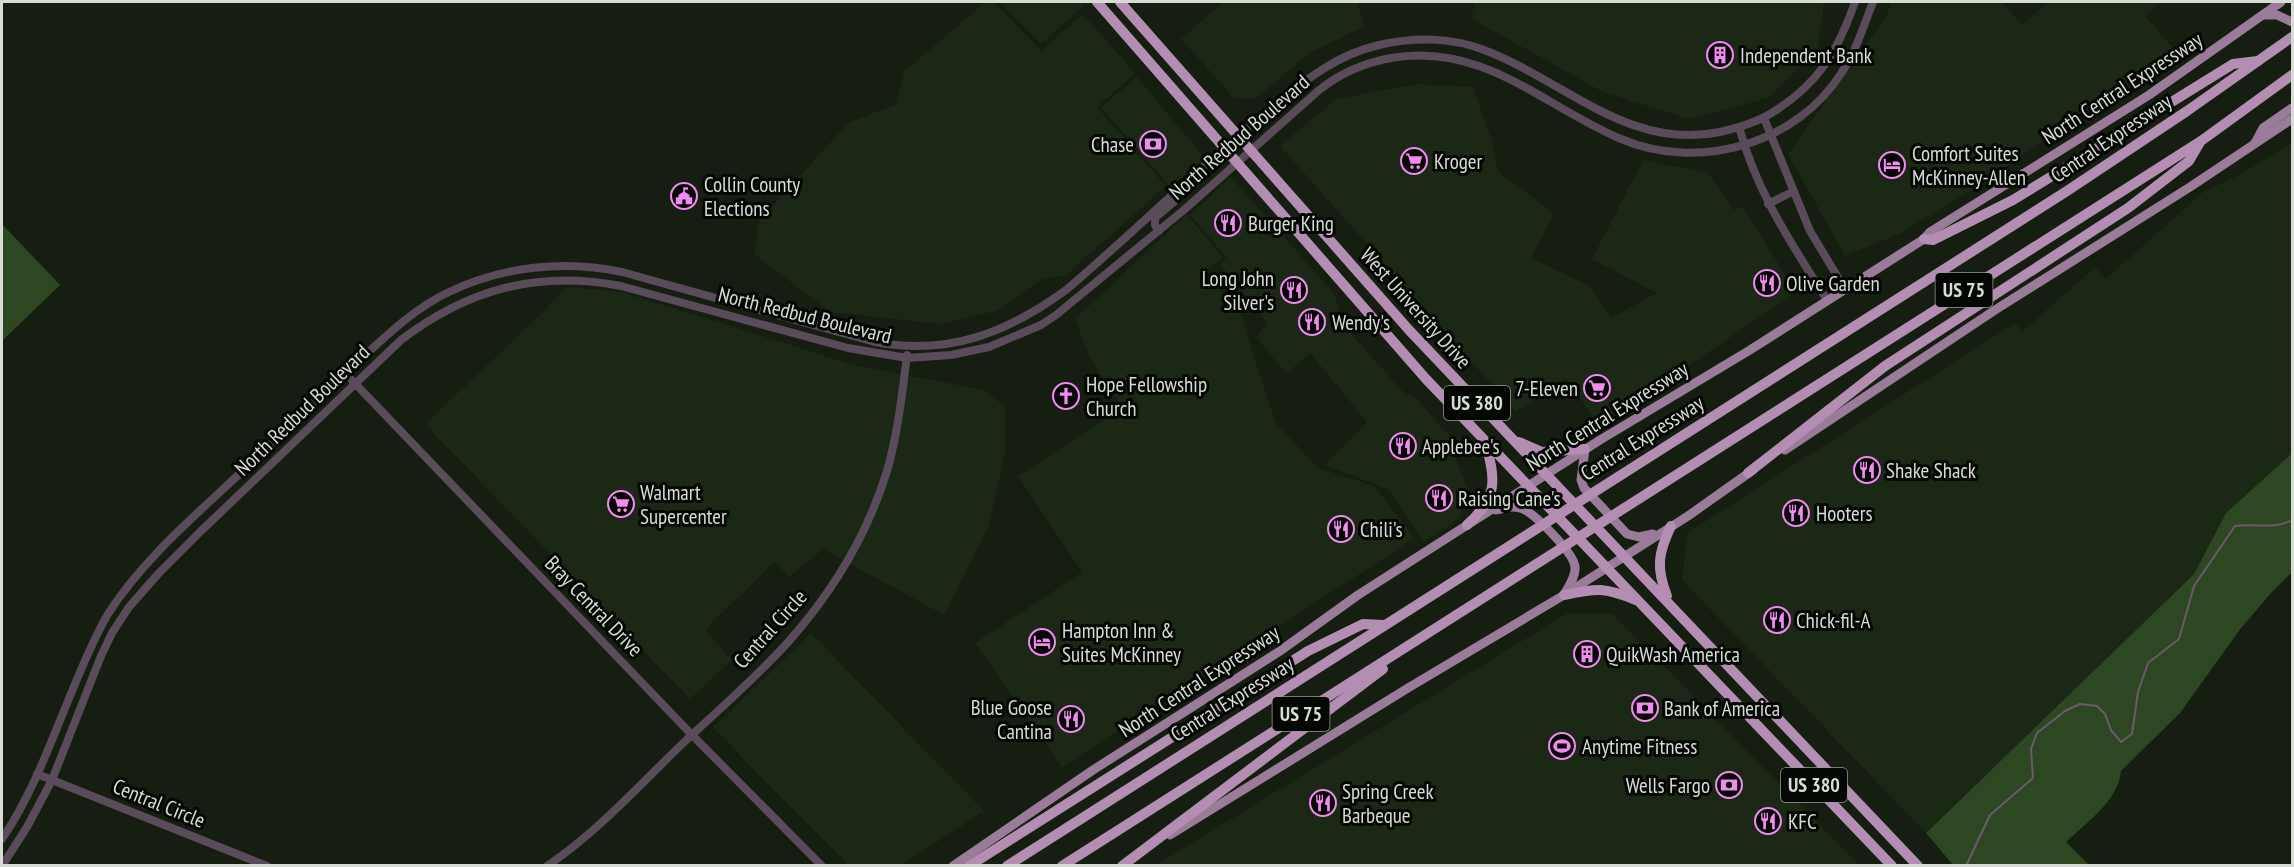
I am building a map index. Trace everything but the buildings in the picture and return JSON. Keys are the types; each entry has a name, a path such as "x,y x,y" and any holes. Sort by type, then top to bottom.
{"highway":[{"name":"West University Drive","path":"1096,2 1419,372 1892,866"},
{"name":"West University Drive","path":"1120,2 1409,330 1918,866"},
{"name":"Central Expressway","path":"1007,866 2067,191 2289,40"},
{"path":"1924,239 1934,240 1999,208 2233,64 2258,61"},
{"name":"US 75","path":"1062,866 1976,282 2201,141 2292,75"},
{"path":"1748,474 1885,366 2128,208 2189,161 2201,141"},
{"path":"1510,438 1542,452 1586,449"},
{"path":"1467,525 1485,507 1492,491 1492,472 1486,443"},
{"path":"1669,602 1662,584 1659,560 1671,526"},
{"path":"1564,596 1592,589 1603,589 1641,602"},
{"path":"1122,866 1448,621"},
{"path":"969,866 1308,651 1363,624 1384,625"},
{"path":"1736,704 1750,689"}],"main road":[{"name":"North Central Expressway","path":"953,866 1093,770 1280,651 1358,595 2149,95 2281,2"},
{"path":"2263,15 2277,15 2292,22"},
{"path":"2254,145 2263,128 2292,108"},
{"path":"1122,866 1360,717 1564,596 1995,310 2292,119"},
{"path":"1586,449 1582,484 1622,530 1633,536 1644,537 1671,526"},
{"path":"1486,513 1514,507 1525,509 1562,545 1575,567 1573,578 1564,596"}],"street":[{"name":"North Redbud Boulevard","path":"2,839 26,798 92,643 114,606 147,566 345,373 404,320 451,291 487,277 511,271 556,266 597,267 857,338 908,347 952,343 996,331 1026,318 1066,290 1105,258 1224,148 1318,71 1334,61 1376,45 1417,39 1460,43 1483,50 1614,118 1639,128 1690,135 1709,134 1764,118 1795,97 1818,75 1841,39 1855,2"},
{"name":"North Redbud Boulevard","path":"2,866 27,827 52,780 101,656 125,614 159,573 401,340 424,323 456,305 480,294 510,286 555,280 596,281 848,348 907,358 951,355 989,346 1041,325 1074,302 1159,231 1332,79 1361,65 1396,57 1422,55 1454,58 1490,69 1612,135 1643,146 1696,153 1744,145 1772,135 1804,114 1833,86 1852,55 1873,2"},
{"path":"1764,118 1792,192 1816,244 1845,289"},
{"path":"1738,127 1768,204 1827,300"},
{"path":"1159,231 1155,225 1155,218 1176,200 1188,180"},
{"path":"1768,204 1792,192"},
{"path":"1066,290 1074,302"},
{"name":"Central Circle","path":"547,866 578,842 692,735 788,641 822,600 863,532 886,471 896,433 908,347"},
{"name":"Bray Central Drive","path":"345,373 820,865"},
{"path":"235,478 245,489"},
{"path":"114,606 125,614"},
{"name":"Central Circle","path":"37,774 267,866"}],"shaded area":[{"path":"985,2 994,2 1041,51 1083,14 1135,73 1097,107 1166,186 1066,275 1042,279 996,311 941,324 830,312 754,254 759,221 849,122 896,105 904,72"},
{"path":"1000,2 1081,2 1084,6 1041,44"},
{"path":"1223,2 1357,2 1365,26 1309,53 1255,99 1234,98 1181,39"},
{"path":"1476,2 1824,2 1818,48 1769,98 1688,119 1601,91 1470,18"},
{"path":"1892,2 2002,2 2023,25 2047,2 2160,2 2145,16 2180,56 2102,113 2095,105 1977,187 1899,234 1845,256 1788,154 1886,17"},
{"path":"1137,77 1205,158 1170,187 1101,107"},
{"path":"1416,84 1473,87 1492,141 1498,172 1554,213 1531,258 1590,286 1611,318 1657,293 1592,259 1643,160 1708,173 1733,210 1743,207 1796,292 1600,427 1566,378 1516,412 1280,146 1336,99"},
{"path":"2292,143 2292,453 2226,513 2194,574 1926,833 1682,580 1687,533 2015,323 2023,331 2095,267 2106,279 2203,192 2239,175"},
{"path":"1231,177 1335,295 1343,325 1404,393 1415,397 1453,440 1456,459 1468,491 1459,519 1424,542 1390,490 1325,465 1367,422 1310,353 1286,374 1256,337 1268,324 1220,264 1226,257 1190,215"},
{"path":"1187,214 1223,258 1206,272 1196,262 1240,312 1275,422 1318,468 1374,486 1415,538 1062,767 975,643 1082,572 1018,476 1123,408 1090,358 1075,319"},
{"path":"567,287 622,292 857,366 985,390 1005,407 1005,452 989,525 944,615 823,549 789,577 774,562 705,630 732,660 690,699 425,424"},
{"path":"1566,614 1613,614 1859,865 1156,865"},
{"path":"811,633 984,811 902,865 848,865 713,728"}],"green space":[{"path":"2,224 60,285 2,341"},
{"path":"2292,453 2292,572 2241,628 2180,713 2121,771 2119,782 2108,801 2066,842 2089,865 1953,865 1926,833 2194,574 2226,513"}],"waterway":[{"path":"1966,866 1990,815 2033,778 2031,749 2037,733 2065,711 2080,704 2097,706 2105,714 2111,730 2121,742 2132,734 2138,692 2148,663 2179,639 2194,586 2235,526 2272,526 2292,520"}],"place":[{"name":"Independent Bank","path":"1720,55"},
{"name":"Chase","path":"1153,144"},
{"name":"Kroger","path":"1414,161"},
{"name":"Comfort Suites McKinney-Allen","path":"1892,165"},
{"name":"Collin County Elections","path":"684,196"},
{"name":"Burger King","path":"1228,223"},
{"name":"Olive Garden","path":"1767,283"},
{"name":"Long John Silver's","path":"1294,290"},
{"name":"Wendy's","path":"1312,322"},
{"name":"7-Eleven","path":"1597,388"},
{"name":"Hope Fellowship Church","path":"1066,396"},
{"name":"Applebee's","path":"1403,446"},
{"name":"Shake Shack","path":"1867,470"},
{"name":"Raising Cane's","path":"1439,498"},
{"name":"Walmart Supercenter","path":"621,504"},
{"name":"Hooters","path":"1796,513"},
{"name":"Chili's","path":"1341,529"},
{"name":"Chick-fil-A","path":"1777,620"},
{"name":"Hampton Inn & Suites McKinney","path":"1042,642"},
{"name":"QuikWash America","path":"1587,654"},
{"name":"Bank of America","path":"1645,708"},
{"name":"Blue Goose Cantina","path":"1071,719"},
{"name":"Anytime Fitness","path":"1562,746"},
{"name":"Wells Fargo","path":"1729,785"},
{"name":"Spring Creek Barbeque","path":"1323,803"},
{"name":"KFC","path":"1768,821"}]}
